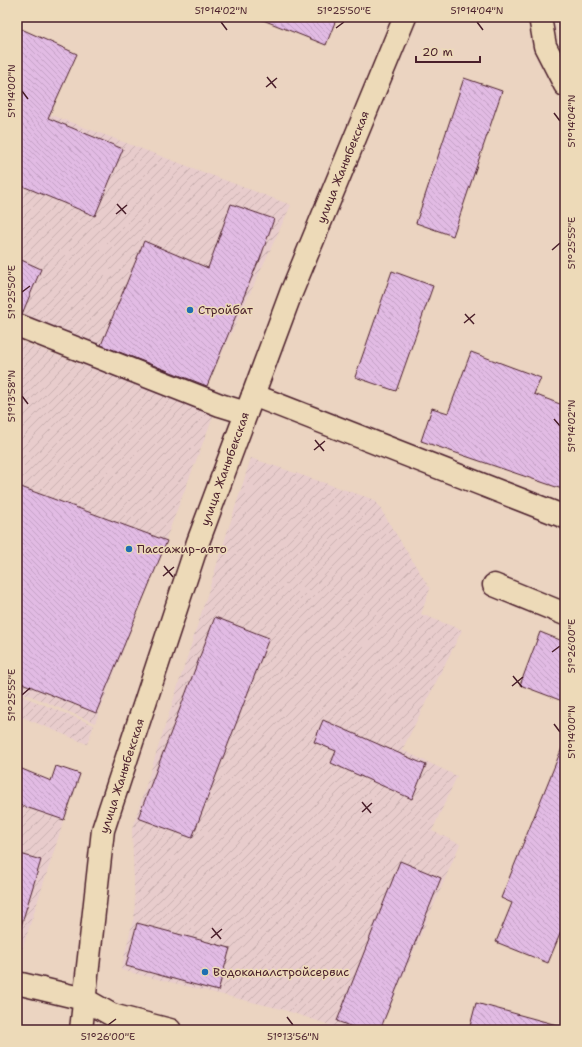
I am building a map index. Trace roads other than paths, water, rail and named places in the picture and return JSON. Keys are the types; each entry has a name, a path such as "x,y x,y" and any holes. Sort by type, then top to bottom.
{"street":[{"name":"улица Жаныбекская","path":"81,1030 103,830 198,542 291,293 405,17"},
{"path":"540,17 545,46 565,85"},
{"path":"17,325 220,405 250,404 565,517"},
{"path":"494,585 565,614"},
{"path":"17,983 84,999 112,1015 170,1030"}],"place":[{"name":"Стройбат","path":"190,310"},
{"name":"Пассажир-авто","path":"129,549"},
{"name":"Водоканалстройсервис","path":"205,972"}]}
